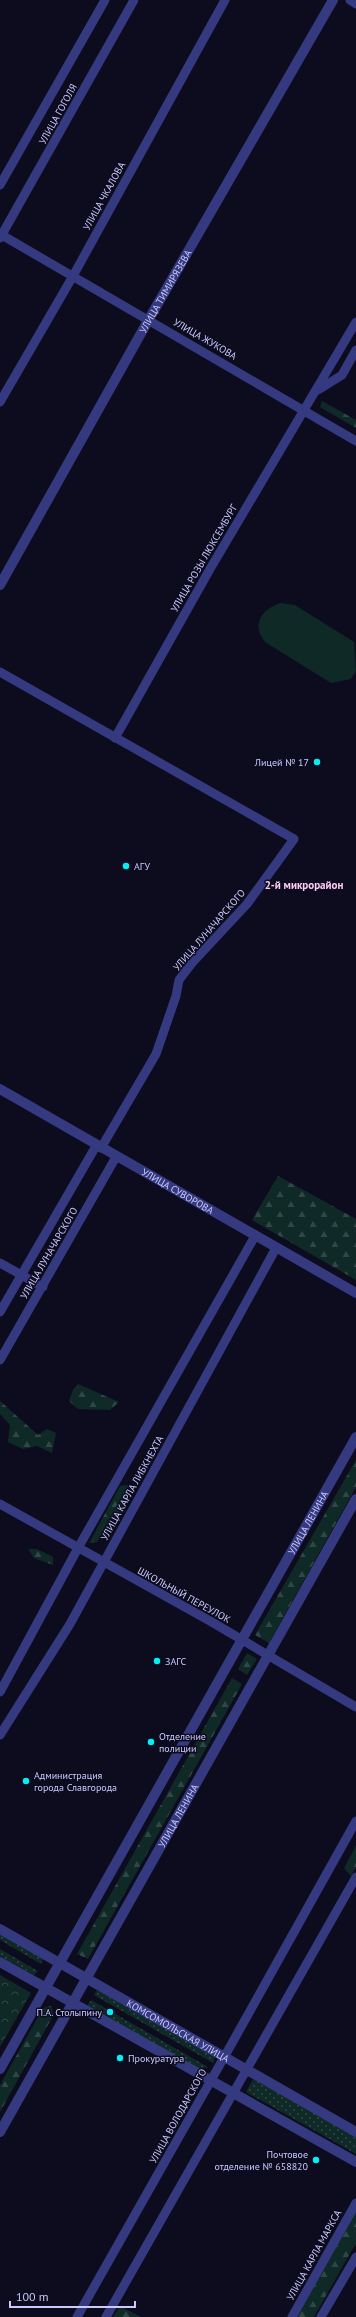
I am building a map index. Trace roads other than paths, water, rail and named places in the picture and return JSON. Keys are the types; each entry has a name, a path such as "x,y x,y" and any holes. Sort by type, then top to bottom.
{"street":[{"path":"0,186 105,0"},
{"name":"УЛИЦА ГОГОЛЯ","path":"1,236 134,0"},
{"name":"УЛИЦА ЧКАЛОВА","path":"0,402 73,276 225,0"},
{"name":"УЛИЦА ТИМИРЯЗЕВА","path":"0,585 149,319 333,0"},
{"path":"350,0 356,4"},
{"name":"УЛИЦА ЖУКОВА","path":"1,236 149,319 356,441"},
{"name":"УЛИЦА РОЗЫ ЛЮКСЕМБУРГ","path":"115,738 210,569 305,411 356,322"},
{"name":"УЛИЦА РОЗЫ ЛЮКСЕМБУРГ","path":"316,391 342,375 356,350"},
{"path":"0,672 115,738"},
{"name":"УЛИЦА ЛУНАЧАРСКОГО","path":"0,1312 98,1147 156,1054 172,1010 179,980 192,963 247,904 294,839 115,738"},
{"name":"УЛИЦА СУВОРОВА","path":"0,1089 98,1147 356,1293"},
{"name":"УЛИЦА ЛУНАЧАРСКОГО","path":"0,1360 43,1288 116,1157"},
{"name":"УЛИЦА КАРЛА ЛИБКНЕХТА","path":"0,1692 78,1548 255,1236"},
{"name":"УЛИЦА КАРЛА ЛИБКНЕХТА","path":"0,1735 44,1668 276,1248"},
{"path":"0,1263 43,1288"},
{"name":"УЛИЦА ЛЕНИНА","path":"0,2069 356,1437"},
{"name":"УЛИЦА ЛЕНИНА","path":"0,2132 74,2003 356,1499"},
{"name":"ШКОЛЬНЫЙ ПЕРЕУЛОК","path":"0,1504 103,1563 210,1621 267,1656 356,1707"},
{"name":"УЛИЦА ВОЛОДАРСКОГО","path":"77,2317 356,1821"},
{"path":"106,2317 356,1877"},
{"name":"КОМСОМОЛЬСКАЯ УЛИЦА","path":"0,1929 356,2132"},
{"path":"0,1962 356,2162"},
{"name":"УЛИЦА КАРЛА МАРКСА","path":"292,2317 356,2203"},
{"path":"321,2317 356,2257"}],"place":[{"name":"Лицей № 17","path":"317,762"},
{"name":"АГУ","path":"126,866"},
{"name":"ЗАГС","path":"157,1661"},
{"name":"Отделение полиции","path":"151,1742"},
{"name":"Администрация города Славгорода","path":"26,1781"},
{"name":"П.А. Столыпину","path":"110,2012"},
{"name":"Прокуратура","path":"120,2058"},
{"name":"Почтовое отделение № 658820","path":"316,2160"}],"district":[{"name":"2-й микрорайон","path":"304,885"}]}
